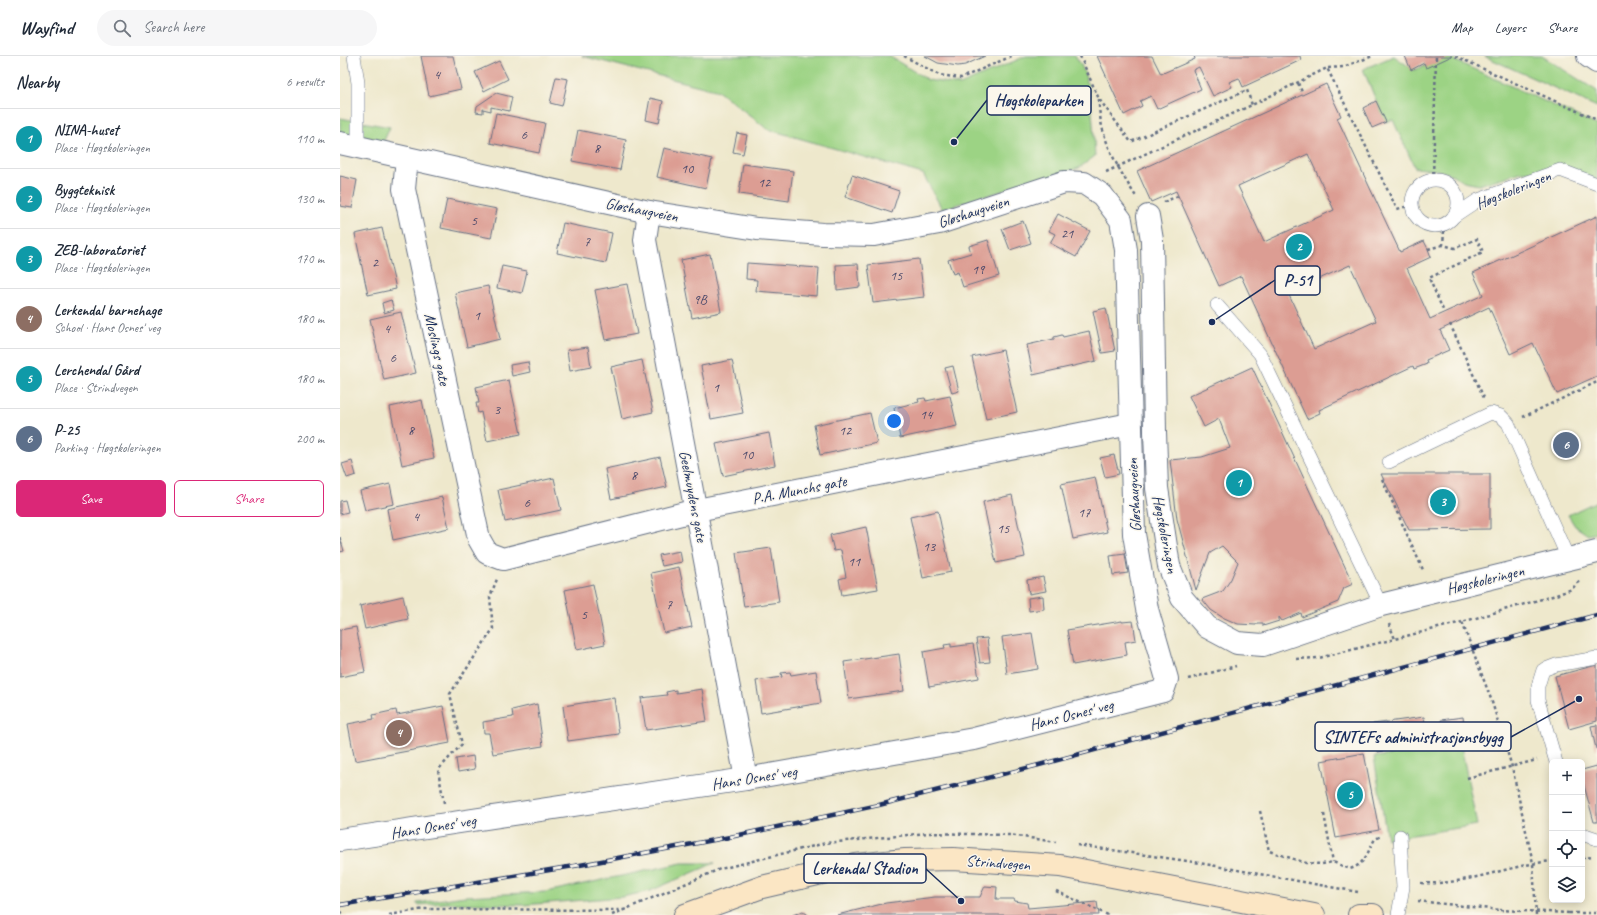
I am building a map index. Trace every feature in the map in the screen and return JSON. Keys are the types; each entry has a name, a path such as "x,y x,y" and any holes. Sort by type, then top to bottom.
{"main road":[{"name":"Strindvegen","path":"685,915 762,887 856,865 905,860 953,859 1060,866 1314,915"},
{"path":"1359,915 1373,915"}],"street":[{"path":"1588,56 1597,62"},
{"name":"Gløshaugveien","path":"349,145 649,212 757,229 823,234 874,235 939,223 1064,182 1084,183 1102,195 1121,220 1126,250 1134,534 1147,609 1167,679 1163,691"},
{"name":"Moslings gate","path":"407,158 404,188 479,539 487,553 503,560"},
{"name":"Geelmuydens gate","path":"649,212 646,240 746,779"},
{"name":"Høgskoleringen","path":"1148,216 1152,240 1154,432 1157,488 1169,566 1182,598 1207,627 1237,643 1263,645 1381,605 1597,552"},
{"name":"P.A. Munchs gate","path":"503,560 697,510 1130,424"},
{"name":"Hans Osnes' veg","path":"340,840 746,779 974,739 1163,691"}],"lane":[{"path":"349,145 358,84 354,56"},
{"name":"Høgskoleringen","path":"1449,220 1478,200 1560,170 1597,184"},
{"path":"1433,180 1419,186 1412,198 1412,205 1417,219 1430,226 1449,220"},
{"name":"Høgskoleringen","path":"1433,180 1440,181 1452,188 1458,202 1449,220"},
{"path":"1217,305 1260,354 1381,605"},
{"path":"1389,462 1491,413 1501,416 1508,423 1568,558"},
{"path":"1556,758 1538,700 1538,686 1543,670 1556,665 1597,658"},
{"path":"1585,835 1597,839"},
{"path":"1398,915 1402,893 1400,836"}],"path":[{"path":"904,56 939,75 961,78 1012,56"},
{"path":"1080,56 1099,99 1131,142 1247,90 1252,105"},
{"path":"1084,183 1252,105 1327,68 1343,67 1373,56"},
{"path":"1433,180 1436,56"},
{"path":"1455,56 1597,120"},
{"path":"1327,68 1397,209 1412,205"},
{"path":"1298,83 1302,94"},
{"path":"1099,99 1099,115 1117,167 1148,216"},
{"path":"1443,245 1449,220"},
{"path":"1428,249 1443,245 1455,248 1477,239 1483,252 1429,278 1444,312"},
{"path":"1450,324 1491,413"},
{"path":"1508,423 1597,382"},
{"path":"1382,479 1426,575"},
{"path":"444,809 438,770 462,744 450,694 493,629 490,597 503,560"},
{"path":"1288,659 1319,658 1462,622 1572,589 1583,576"},
{"path":"1462,622 1491,699 1512,767 1533,863 1536,915"},
{"path":"1163,691 1192,677 1243,664"},
{"path":"1467,778 1556,758"},
{"path":"1260,811 1269,851 1306,863 1322,864 1333,862 1350,869 1358,867 1364,862 1375,839 1387,834"},
{"path":"1324,814 1333,862"},
{"path":"1585,858 1597,857"},
{"path":"1402,893 1420,883 1445,883 1533,863 1549,861"},
{"path":"1056,890 1108,915"},
{"path":"1402,893 1500,910 1597,913"},
{"path":"389,915 424,909 626,910 612,915"},
{"path":"340,911 342,915"}],"green space":[{"path":"582,56 889,56 928,80 960,85 1026,56 1075,56 1081,65 1089,89 1093,118 1095,156 1079,168 942,209 923,174 767,129 719,91"},
{"path":"1394,56 1414,70 1447,57 1597,125 1597,184 1560,170 1521,172 1479,185 1464,182 1453,175 1437,170 1415,168 1393,120 1385,122 1363,69"},
{"path":"1484,56 1542,56 1597,91 1597,107"},
{"path":"340,118 390,127 383,143 340,134"},
{"path":"1597,501 1597,533 1588,535 1575,526 1568,515"},
{"path":"1461,746 1477,825 1387,839 1374,757"},
{"path":"682,863 715,863 650,891 622,897 523,905 446,903 418,905 417,903 465,896 546,892"}],"building":[{"path":"421,56 453,56 461,89 429,96"},
{"path":"925,56 985,56 965,65 958,66 938,63"},
{"path":"1097,56 1152,56 1161,74 1195,59 1194,56 1300,56 1301,60 1243,87 1239,78 1229,82 1232,87 1213,96 1199,67 1193,70 1201,89 1157,109 1151,96 1140,101 1142,106 1124,115"},
{"path":"1405,56 1452,56 1426,68 1424,63 1411,70"},
{"path":"499,61 508,79 484,91 475,72"},
{"path":"556,77 568,79 562,106 550,103"},
{"path":"1326,84 1341,116 1337,118 1400,252 1424,241 1428,249 1431,257 1407,268 1430,319 1483,295 1473,273 1597,216 1597,376 1557,394 1533,343 1510,354 1489,307 1440,330 1449,350 1426,360 1427,364 1414,369 1413,366 1319,410 1320,413 1307,419 1241,276 1219,286 1176,191 1151,202 1137,171","holes":["1308,154 1334,210 1264,242 1238,186","1350,265 1376,321 1314,349 1288,293"]},
{"path":"496,93 512,97 509,111 491,107 491,111 483,109 483,113 476,112 477,106"},
{"path":"650,98 663,101 659,123 646,120"},
{"path":"1376,101 1386,122 1372,128 1363,108"},
{"path":"496,113 545,123 539,153 490,143"},
{"path":"578,130 626,140 620,170 572,161"},
{"path":"737,133 747,135 743,154 733,152"},
{"path":"664,148 712,159 706,188 657,177"},
{"path":"743,164 793,171 789,201 739,194"},
{"path":"852,175 899,191 892,213 845,197"},
{"path":"340,176 357,180 352,208 340,206"},
{"path":"447,199 497,209 491,238 441,228"},
{"path":"1058,214 1090,231 1076,257 1050,243 1055,234 1049,231"},
{"path":"1023,221 1031,243 1010,250 1002,229"},
{"path":"563,223 612,233 606,263 557,253"},
{"path":"382,228 396,289 368,295 355,234"},
{"path":"988,240 999,276 963,287 958,272 953,274 948,260 971,253 969,246"},
{"path":"710,254 721,312 692,318 681,260"},
{"path":"919,259 924,297 873,303 868,265"},
{"path":"747,263 819,268 817,296 756,291 757,280 746,279"},
{"path":"858,264 860,287 837,290 836,265"},
{"path":"502,266 527,271 522,293 497,288"},
{"path":"627,284 637,334 605,340 595,290"},
{"path":"488,286 500,339 467,347 455,293"},
{"path":"391,300 394,310 384,313 382,303"},
{"path":"1106,308 1115,351 1102,353 1093,311"},
{"path":"401,312 416,373 384,380 370,319"},
{"path":"1089,331 1096,361 1033,375 1027,345 1054,339 1054,337 1062,335 1063,337"},
{"path":"588,347 591,367 570,371 567,350"},
{"path":"1003,350 1017,412 986,419 972,357"},
{"path":"642,360 653,412 622,419 611,367"},
{"path":"732,360 743,413 711,419 701,366"},
{"path":"528,362 530,372 512,376 510,365"},
{"path":"953,366 959,391 952,393 945,368"},
{"path":"1252,367 1353,584 1344,588 1338,602 1302,617 1301,613 1282,621 1279,617 1279,621 1263,626 1263,623 1257,623 1256,625 1238,624 1222,617 1211,610 1202,599 1223,591 1231,579 1238,562 1222,546 1210,553 1196,590 1177,519 1170,460 1202,457 1230,448 1219,419 1204,427 1189,396"},
{"path":"509,380 521,434 487,441 481,412 478,413 476,403 479,403 476,387"},
{"path":"950,396 957,426 900,438 894,408 919,402 918,399 925,398 926,401"},
{"path":"422,400 434,458 402,465 390,407"},
{"path":"870,413 877,443 820,455 814,425"},
{"path":"769,433 775,465 723,476 716,444"},
{"path":"1114,455 1119,474 1105,477 1100,458"},
{"path":"660,457 667,487 611,499 605,469"},
{"path":"352,461 356,475 347,478 342,464"},
{"path":"1381,474 1490,474 1490,529 1409,530"},
{"path":"1095,477 1107,532 1073,539 1061,484"},
{"path":"554,478 561,510 505,522 498,490"},
{"path":"390,484 394,504 365,510 360,491"},
{"path":"1012,495 1025,557 996,563 983,502"},
{"path":"442,497 449,528 393,540 387,509"},
{"path":"345,500 348,512 340,514 340,501"},
{"path":"938,511 951,572 923,578 910,517"},
{"path":"866,527 878,589 842,595 839,579 846,577 841,550 834,551 830,535"},
{"path":"340,537 344,551 340,552"},
{"path":"771,548 779,602 744,607 736,553"},
{"path":"680,551 682,562 662,566 659,555"},
{"path":"1125,554 1128,573 1113,575 1110,556"},
{"path":"679,567 692,627 664,633 651,573"},
{"path":"1043,577 1046,591 1029,594 1027,580"},
{"path":"593,584 605,644 577,650 565,590"},
{"path":"403,596 408,619 365,629 360,606"},
{"path":"1043,596 1044,609 1029,611 1028,598"},
{"path":"1122,621 1133,621 1136,640 1125,642 1127,655 1073,665 1067,630"},
{"path":"356,627 365,672 340,677 340,630"},
{"path":"1032,633 1038,669 1007,674 1002,637"},
{"path":"987,638 990,662 980,663 976,639"},
{"path":"951,644 951,647 973,644 979,678 929,687 923,652 945,648 944,645"},
{"path":"899,654 904,691 849,699 844,662"},
{"path":"1597,665 1597,721 1569,729 1555,676"},
{"path":"816,671 821,703 761,713 756,681 782,677 781,673 790,672 791,675"},
{"path":"702,689 707,721 646,730 641,698 667,695 666,692 676,690 676,693"},
{"path":"614,698 619,734 568,741 563,706"},
{"path":"537,704 543,746 493,754 489,733 484,733 483,722 513,717 512,710"},
{"path":"443,706 450,743 355,761 348,724 374,719 373,715 396,710 397,715"},
{"path":"1424,717 1428,744 1378,752 1373,724"},
{"path":"1463,717 1466,742 1445,745 1441,720"},
{"path":"1597,725 1597,749 1596,749 1591,726"},
{"path":"1364,753 1379,830 1336,838 1321,761"},
{"path":"473,756 475,769 458,772 456,759"},
{"path":"1597,766 1597,822 1594,822 1585,789 1585,769"},
{"path":"985,886 997,887 996,899 1014,899 1015,901 1027,903 1028,908 1097,902 1099,915 837,915 886,903 935,897 980,897"},
{"path":"803,911 808,915 793,915"}],"railway":[{"path":"340,905 580,865 730,837 879,805 1039,765 1597,615"}],"place":[{"name":"Høgskoleparken","path":"954,142"},
{"name":"Byggteknisk","path":"1299,247"},
{"name":"P-51","path":"1212,322"},
{"name":"P-25","path":"1566,445"},
{"name":"NINA-huset","path":"1239,483"},
{"name":"ZEB-laboratoriet","path":"1443,502"},
{"name":"SINTEFs administrasjonsbygg","path":"1579,699"},
{"name":"Lerkendal barnehage","path":"399,733"},
{"name":"Lerchendal Gård","path":"1350,795"},
{"name":"Lerkendal Stadion","path":"961,901"}]}
